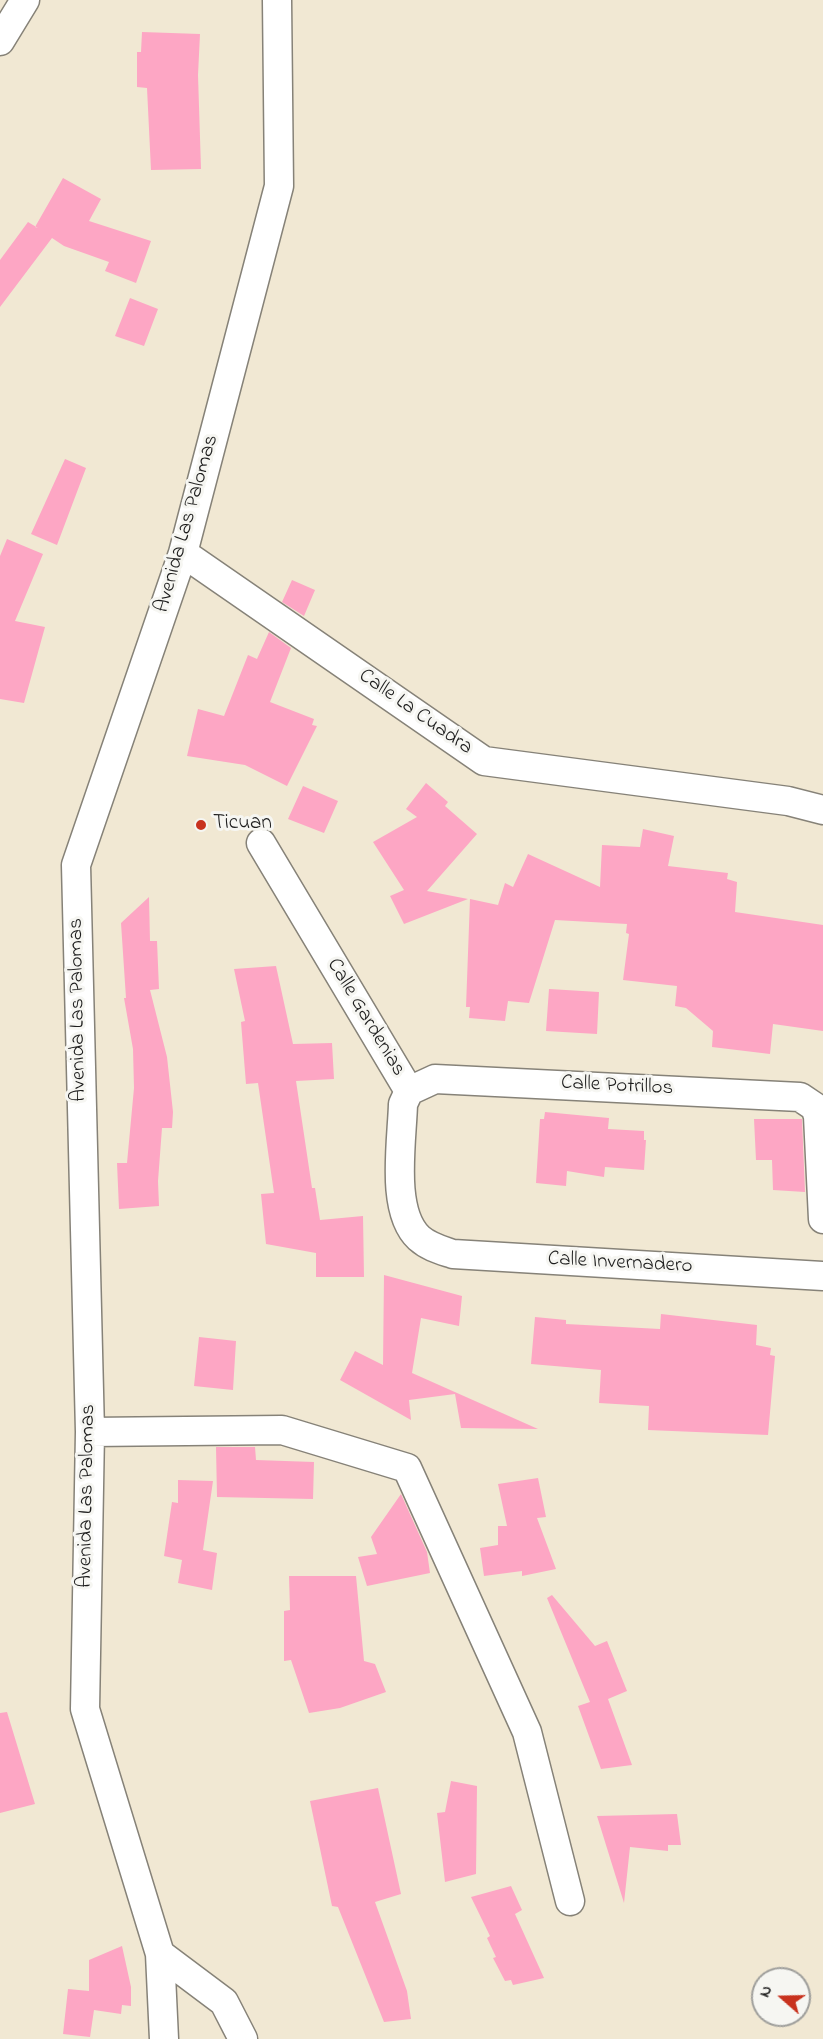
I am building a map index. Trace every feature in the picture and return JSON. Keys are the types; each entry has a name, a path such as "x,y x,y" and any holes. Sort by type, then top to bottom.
{"street":[{"path":"0,41 25,0"},
{"name":"Avenida Las Palomas","path":"164,2039 160,1954 85,1709 90,1432 76,865 183,553 279,186 277,0"},
{"name":"Calle La Cuadra","path":"183,553 484,761 788,801 823,810"},
{"name":"Calle Gardenias","path":"261,843 409,1091 403,1104 401,1201 406,1222 420,1239"},
{"name":"Calle Potrillos","path":"409,1091 435,1079 791,1095 809,1101 818,1116 823,1219"},
{"name":"Calle Invernadero","path":"420,1239 453,1254 823,1276"},
{"path":"90,1432 282,1430 407,1468 527,1732 570,1901"},
{"path":"160,1954 224,2002 243,2039"}],"building":[{"path":"142,32 200,34 198,75 201,169 151,170 147,88 137,87 137,52 141,52"},
{"path":"63,178 101,199 89,221 151,241 136,283 105,271 109,262 64,246 52,238 0,307 0,260 28,222 35,226"},
{"path":"130,298 158,309 144,346 115,336"},
{"path":"65,459 86,468 57,545 31,534"},
{"path":"7,539 43,554 15,621 45,627 24,703 0,699 0,556"},
{"path":"292,580 315,590 304,616 282,602"},
{"path":"269,632 291,648 270,702 314,719 312,725 317,726 287,786 245,765 187,756 198,709 224,716 248,655 257,659"},
{"path":"426,783 448,802 445,806 477,834 427,891 468,899 404,924 390,896 404,890 373,842 417,817 406,809"},
{"path":"303,786 338,801 324,833 288,819"},
{"path":"643,829 674,836 668,866 728,873 727,879 737,882 735,912 823,925 823,1031 773,1024 770,1054 712,1047 713,1031 686,1008 675,1006 677,986 623,980 629,934 626,933 627,924 555,920 529,1003 508,1001 505,1021 469,1018 470,1007 466,1007 470,899 498,905 505,883 513,887 528,854 600,887 602,845 640,847"},
{"path":"149,897 150,941 157,941 159,989 150,990 167,1057 173,1112 172,1128 162,1128 158,1181 159,1206 119,1209 117,1163 127,1163 134,1088 133,1049 124,998 126,998 121,923"},
{"path":"276,966 293,1044 332,1043 334,1079 296,1081 312,1188 315,1188 320,1220 363,1216 364,1277 316,1277 316,1253 266,1244 261,1194 274,1193 258,1083 246,1084 241,1022 245,1021 234,969"},
{"path":"549,989 599,992 597,1034 546,1031"},
{"path":"545,1112 609,1118 608,1129 644,1131 644,1140 646,1140 644,1170 605,1167 604,1177 567,1171 566,1186 536,1183 540,1119 544,1119"},
{"path":"754,1119 802,1119 805,1192 773,1190 772,1160 756,1160"},
{"path":"384,1275 462,1296 459,1326 421,1318 412,1373 538,1429 461,1428 455,1394 409,1400 411,1420 340,1380 355,1351 383,1365"},
{"path":"661,1314 757,1325 756,1345 771,1348 770,1355 775,1356 768,1435 648,1430 649,1406 599,1403 601,1370 531,1364 535,1317 566,1320 566,1324 660,1329"},
{"path":"199,1337 236,1341 233,1390 194,1386"},
{"path":"216,1447 255,1447 256,1460 314,1462 313,1499 217,1497"},
{"path":"538,1478 546,1517 537,1518 556,1569 522,1576 522,1571 484,1576 480,1548 498,1545 498,1526 507,1526 498,1484"},
{"path":"178,1480 213,1481 203,1550 217,1553 212,1590 178,1583 182,1560 164,1556 172,1502 178,1503"},
{"path":"401,1494 427,1552 430,1573 367,1586 358,1557 377,1554 371,1537"},
{"path":"289,1576 356,1576 364,1661 375,1664 386,1692 340,1708 309,1713 291,1660 284,1661 284,1611 290,1610"},
{"path":"552,1595 595,1646 607,1641 627,1691 608,1699 632,1765 601,1769 578,1706 590,1702 547,1598"},
{"path":"7,1712 35,1804 0,1813 0,1713"},
{"path":"451,1781 477,1786 476,1874 445,1882 437,1813 445,1812"},
{"path":"378,1788 401,1894 375,1902 407,1991 411,2019 384,2022 338,1907 332,1906 310,1801"},
{"path":"677,1814 681,1845 668,1845 668,1851 630,1847 624,1903 597,1816"},
{"path":"511,1886 522,1910 515,1914 544,1978 513,1985 511,1980 505,1981 493,1958 496,1957 487,1938 490,1936 471,1897"},
{"path":"122,1946 131,1987 131,2006 122,2005 121,2014 94,2010 90,2037 63,2034 68,1989 89,1991 89,1960"}],"place":[{"name":"Ticuan","path":"201,825"}]}
